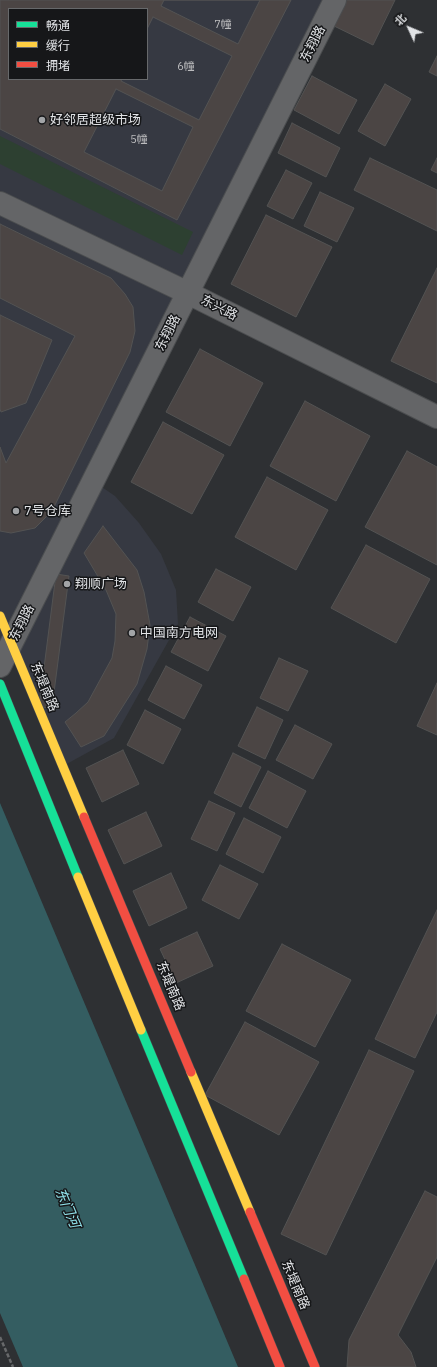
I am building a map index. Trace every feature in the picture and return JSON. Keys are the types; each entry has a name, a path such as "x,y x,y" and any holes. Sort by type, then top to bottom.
{"main road":[{"name":"东堤南路","path":"0,616 315,1367"},
{"path":"0,684 280,1367"}],"street":[{"name":"东翔路","path":"0,666 335,0"},
{"name":"东兴路","path":"0,203 188,293 437,417"}],"path":[{"path":"0,1337 12,1367"}],"shaded area":[{"path":"0,0 335,0 93,481 115,496 139,523 161,554 176,590 178,624 114,738 63,766 12,644 0,666"}],"green space":[{"path":"0,136 193,232 182,255 0,164"}],"water":[{"name":"东门河","path":"0,803 238,1367 23,1367 0,1313"}],"building":[{"path":"0,0 291,0 177,220 0,129"},
{"path":"164,0 260,0 238,44 161,6"},
{"path":"342,0 395,0 373,45 330,24"},
{"path":"153,17 232,56 199,120 121,81 148,80 148,27"},
{"path":"437,56 437,76 429,72"},
{"path":"312,76 357,100 339,134 294,110"},
{"path":"385,84 411,99 385,146 358,131"},
{"path":"116,89 193,127 162,191 84,152"},
{"path":"292,123 340,148 326,177 278,153"},
{"path":"370,158 437,190 437,231 354,190"},
{"path":"437,158 437,173 431,170"},
{"path":"286,170 312,183 293,219 267,206"},
{"path":"320,192 354,208 337,242 304,226"},
{"path":"266,215 332,247 296,317 231,284"},
{"path":"0,224 111,278 125,294 133,307 135,331 130,352 52,511 35,528 11,533 0,531 0,447 6,463 75,336 0,298"},
{"path":"437,268 437,383 391,361"},
{"path":"0,315 52,340 26,403 1,412 0,409"},
{"path":"200,349 263,383 230,446 166,412"},
{"path":"305,401 370,436 336,501 270,466"},
{"path":"163,422 224,455 192,514 131,482"},
{"path":"407,451 437,467 437,565 365,527"},
{"path":"267,477 328,510 296,570 235,537"},
{"name":"中国南方电网","path":"103,526 137,570 144,592 150,625 147,649 137,684 104,736 81,747 65,722 88,702 112,658 115,641 116,614 106,590 84,553"},
{"path":"366,545 430,579 396,643 331,608"},
{"path":"216,569 251,587 233,621 198,602"},
{"path":"56,574 69,576 52,708 39,707"},
{"path":"190,617 226,636 208,671 171,652"},
{"path":"279,658 308,671 288,711 260,698"},
{"path":"166,666 202,685 184,719 148,700"},
{"path":"437,683 437,735 417,726"},
{"path":"257,707 283,720 265,759 238,746"},
{"path":"145,710 181,729 163,764 127,745"},
{"path":"295,725 332,744 313,779 276,760"},
{"path":"123,750 139,784 102,802 86,768"},
{"path":"233,753 261,767 241,807 214,793"},
{"path":"268,771 306,791 287,828 249,808"},
{"path":"209,801 235,813 217,851 191,839"},
{"path":"146,812 162,846 124,864 108,830"},
{"path":"244,818 281,837 263,873 226,854"},
{"path":"220,865 258,884 239,919 202,900"},
{"path":"171,873 187,908 149,926 133,891"},
{"path":"437,910 437,1012 415,1058 375,1039"},
{"path":"197,932 213,966 176,983 160,949"},
{"path":"282,944 351,980 315,1047 246,1011"},
{"path":"245,1022 319,1062 279,1135 205,1095"},
{"path":"369,1050 414,1071 326,1255 281,1234"},
{"path":"425,1191 437,1197 437,1257 398,1335 411,1352 416,1367 347,1367 349,1340"}],"traffic: fast":[{"path":"0,684 78,877"},
{"path":"141,1030 244,1279"}],"traffic: slow":[{"path":"0,616 84,817"},
{"path":"78,877 141,1030"},
{"path":"191,1072 250,1212"}],"traffic: jam":[{"path":"84,817 191,1072"},
{"path":"250,1212 315,1367"},
{"path":"244,1279 280,1367"}],"place":[{"name":"好邻居超级市场","path":"42,120"},
{"name":"7号仓库","path":"16,511"},
{"name":"翔顺广场","path":"67,584"},
{"name":"中国南方电网","path":"132,633"}]}
